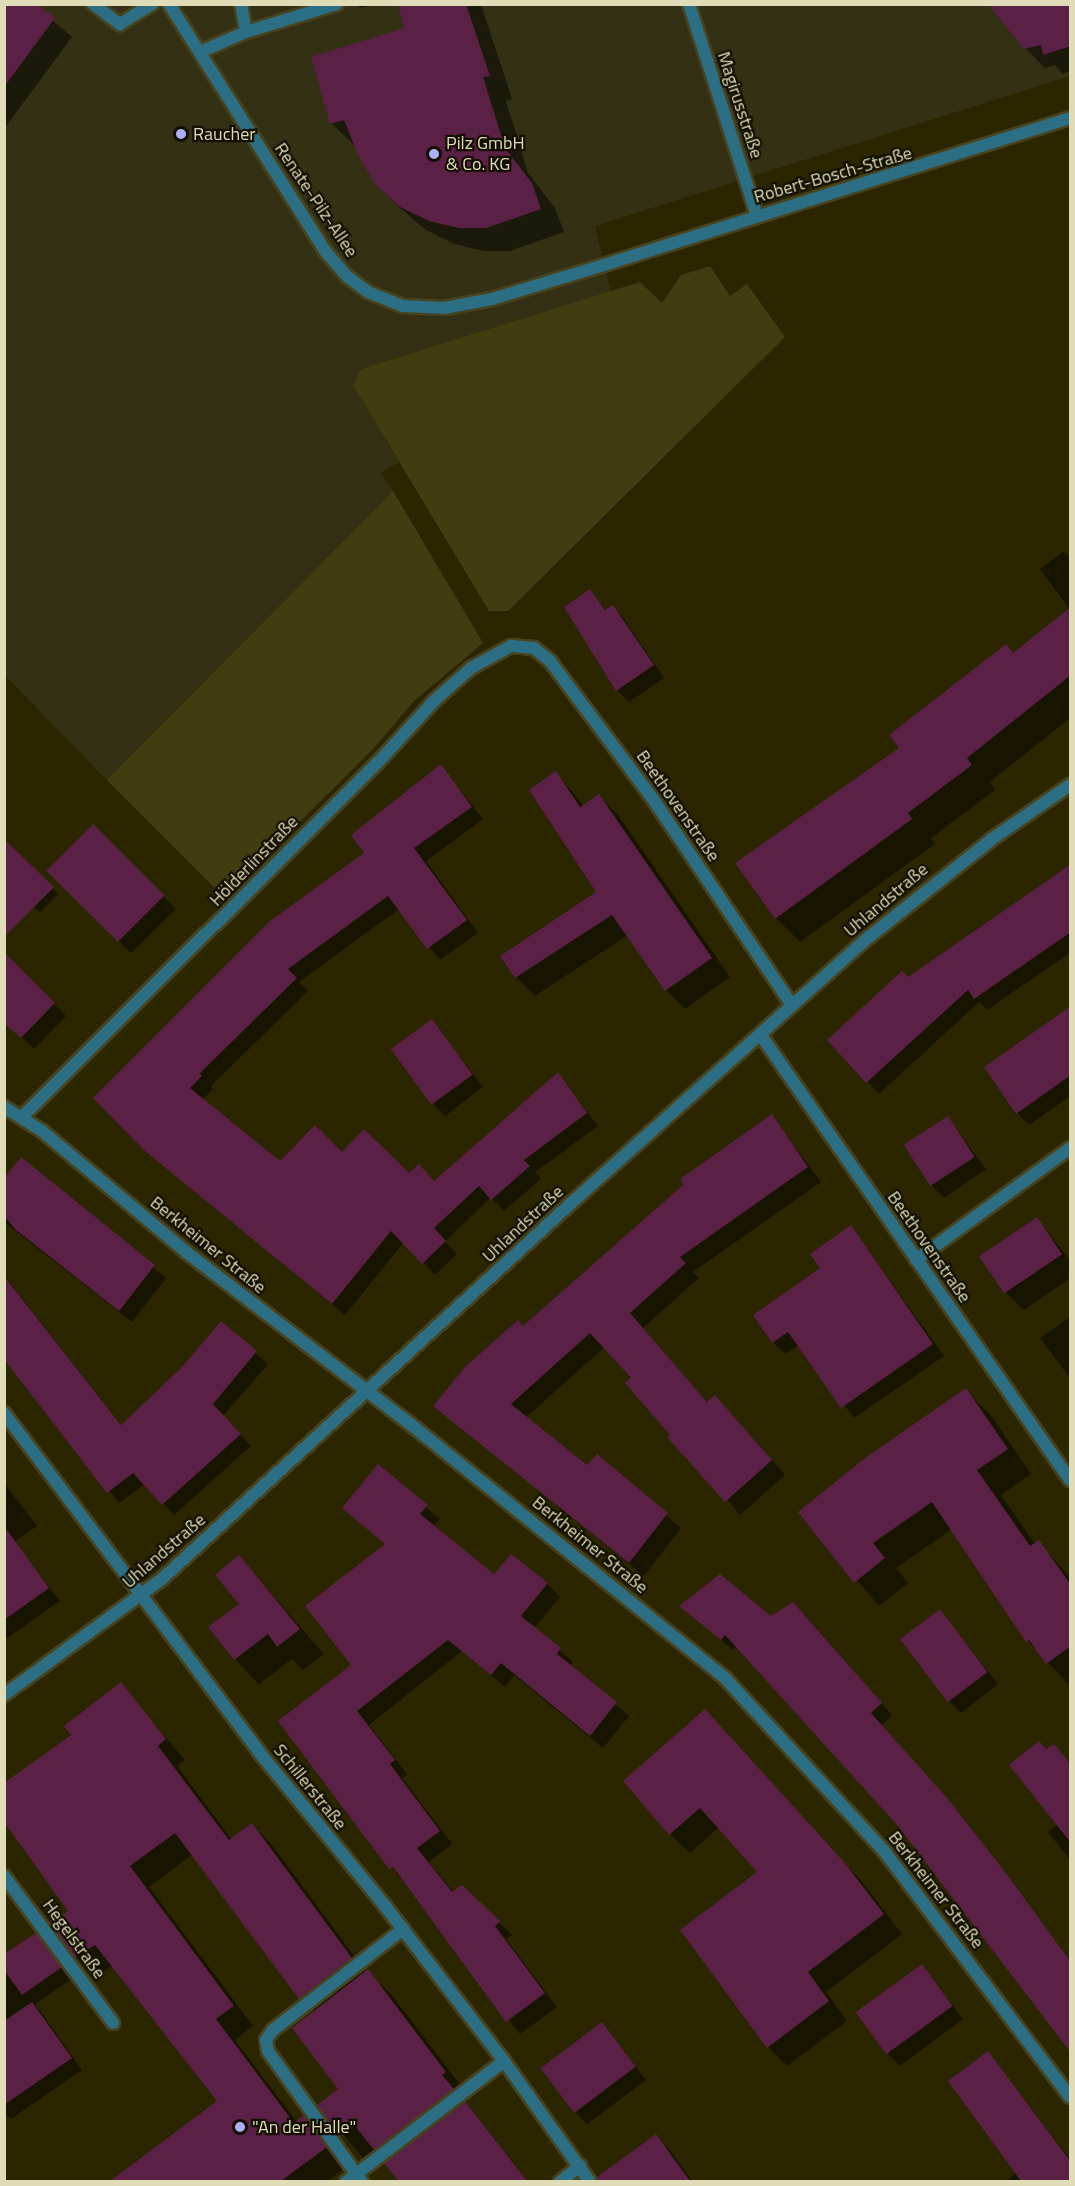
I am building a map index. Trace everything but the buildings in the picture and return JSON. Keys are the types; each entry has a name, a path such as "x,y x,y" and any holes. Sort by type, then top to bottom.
{"street":[{"path":"93,4 120,24 152,4"},
{"name":"Renate-Pilz-Allee","path":"169,4 325,251 348,277 378,297 414,308 459,306 604,265"},
{"path":"241,4 246,32"},
{"path":"200,52 246,32 337,4"},
{"name":"Magirusstraße","path":"689,4 757,216"},
{"name":"Robert-Bosch-Straße","path":"604,265 1071,118"},
{"name":"Beethovenstraße","path":"520,645 540,652 564,679 653,799 792,1005"},
{"name":"Hölderlinstraße","path":"22,1117 382,758 435,700 491,655 520,645"},
{"name":"Uhlandstraße","path":"4,1695 141,1596 792,1005 949,871 1071,785"},
{"name":"Beethovenstraße","path":"760,1034 1071,1480"},
{"name":"Berkheimer Straße","path":"5,1108 22,1117 367,1393 414,1426 742,1695 914,1888 1071,2097"},
{"path":"916,1260 1071,1148"},
{"name":"Schillerstraße","path":"4,1413 259,1752 403,1929 504,2061 590,2181"},
{"name":"Hegelstraße","path":"4,1876 113,2023"},
{"path":"403,1929 273,2030 266,2040 268,2051 354,2179 504,2061"},
{"path":"560,2181 580,2166"}],"shaded area":[{"path":"4,5 1070,5 1070,76 595,226 611,292 361,369 353,385 399,462 381,473 393,491 107,780 5,676"},
{"path":"710,266 730,296 747,284 785,337 508,611 489,611 353,385 361,369 640,282 662,303 681,275"},
{"path":"393,491 483,643 414,701 373,749 224,897 107,780"}],"place":[{"name":"Raucher","path":"181,134"},
{"name":"Pilz GmbH & Co. KG","path":"434,154"},
{"name":"\"An der Halle\"","path":"240,2127"}]}
